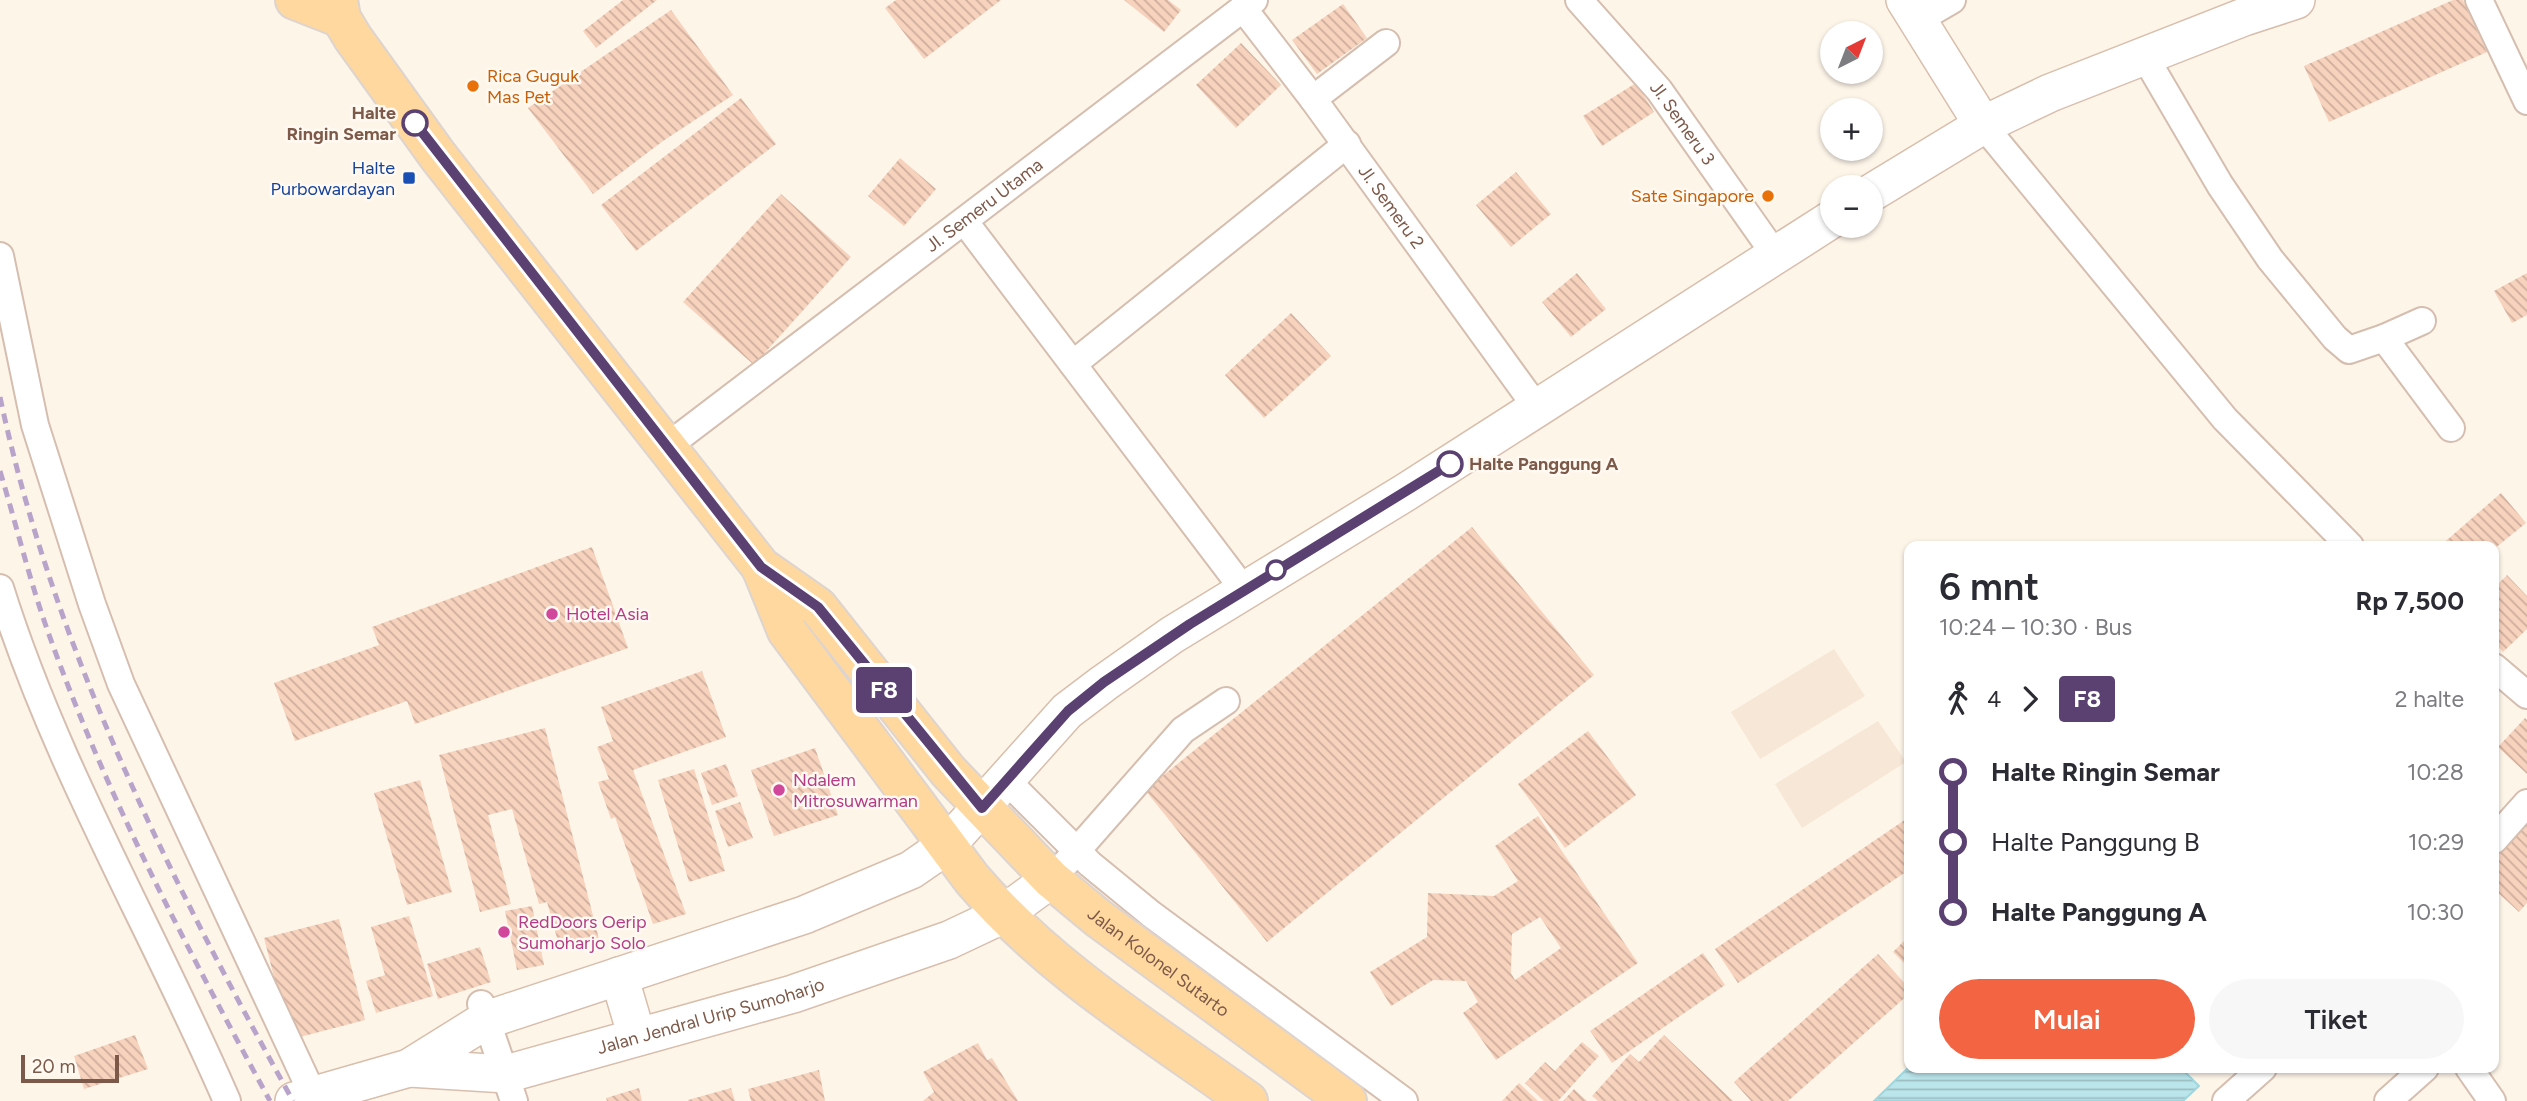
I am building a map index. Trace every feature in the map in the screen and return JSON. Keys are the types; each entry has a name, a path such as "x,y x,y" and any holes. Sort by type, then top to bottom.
{"main road":[{"path":"295,0 340,9 438,156 761,567 787,631 1002,915 1088,988 1248,1101"},
{"path":"1883,186 1983,125 2050,93 2244,17 2296,0"},
{"path":"1911,10 1983,125"},
{"name":"Jalan Jendral Urip Sumoharjo","path":"304,1098 409,1068 483,1012 619,976 803,915 911,870 947,845 1068,711 1172,635 1537,408 1820,227"},
{"name":"Jalan Kolonel Sutarto","path":"761,567 818,607 994,794 1051,879 1098,918 1235,996 1347,1101"},
{"name":"Jalan Jendral Urip Sumoharjo","path":"409,1068 510,1087 637,1037 881,965 1002,915 1051,879"},
{"path":"619,976 637,1037"},
{"path":"1184,1055 1235,996"}],"street":[{"name":"Jl. Semeru 3","path":"1579,0 1659,90 1776,256"},
{"path":"1911,10 1952,0"},
{"path":"2479,0 2527,101"},
{"name":"Jl. Semeru 2","path":"1249,4 1314,99 1537,408"},
{"name":"Jl. Semeru Utama","path":"665,448 1249,4"},
{"path":"1314,99 1386,43"},
{"path":"2145,57 2250,232 2335,338 2353,350 2422,321"},
{"path":"1983,125 2225,419 2345,541"},
{"path":"1073,364 1347,144"},
{"path":"965,222 1244,590"},
{"path":"0,256 35,425 92,604 121,684 304,1098"},
{"path":"2384,338 2451,428"},
{"path":"0,588 19,647 68,764 227,1101"},
{"path":"2499,671 2527,695"},
{"path":"1051,879 1183,730 1226,701"},
{"path":"994,794 1077,851 1151,914 1235,996 1404,1101"},
{"path":"2499,834 2527,803"},
{"path":"483,1012 510,1087"},
{"path":"2226,1101 2257,1073"},
{"path":"2388,1101 2419,1073"},
{"path":"2472,1073 2492,1101"}],"shaded area":[{"path":"1834,649 1865,696 1760,759 1731,712"},
{"path":"1878,721 1904,759 1904,763 1802,828 1775,784"}],"water":[{"path":"1904,1072 2186,1073 2199,1086 2183,1101 1874,1101"}],"building":[{"path":"623,0 657,0 596,48 583,31"},
{"path":"896,0 1001,0 924,59 885,8"},
{"path":"1124,0 1168,0 1181,10 1164,32"},
{"path":"2453,0 2463,0 2487,52 2329,122 2304,66"},
{"path":"1343,4 1367,38 1317,74 1292,40"},
{"path":"671,10 733,95 663,141 593,194 528,108"},
{"path":"1241,43 1281,85 1236,128 1196,85"},
{"path":"1636,83 1654,112 1602,146 1583,116"},
{"path":"741,98 776,144 636,251 601,205"},
{"path":"900,158 936,189 904,226 868,196"},
{"path":"1516,172 1551,214 1511,247 1476,205"},
{"path":"781,194 851,257 754,365 683,302"},
{"path":"1577,273 1606,309 1571,337 1542,302"},
{"path":"2527,273 2527,315 2512,323 2494,291"},
{"path":"1291,313 1331,356 1264,418 1225,375"},
{"path":"2501,493 2526,523 2499,545 2499,541 2446,541"},
{"path":"1472,527 1594,675 1267,942 1145,790"},
{"path":"592,547 628,648 415,724 407,701 295,741 274,683 379,645 372,627"},
{"path":"2507,575 2527,596 2527,629 2503,652 2499,648 2499,583"},
{"path":"702,671 726,737 633,770 686,914 653,924 615,817 611,819 598,782 609,779 597,747 613,741 601,707"},
{"path":"2525,718 2527,774 2499,748"},
{"path":"545,728 599,939 560,949 547,902 539,904 512,809 488,815 511,904 480,912 439,755"},
{"path":"1588,731 1636,795 1565,848 1518,784"},
{"path":"815,748 838,815 774,836 751,770"},
{"path":"726,764 738,796 712,805 701,773"},
{"path":"694,769 725,871 689,882 658,780"},
{"path":"420,780 452,892 407,905 374,793"},
{"path":"740,802 753,838 728,847 715,811"},
{"path":"1538,816 1638,963 1496,1060 1463,1013 1478,1002 1466,981 1433,980 1391,1006 1370,972 1427,937 1428,893 1494,896 1518,881 1495,846","holes":["1540,917 1561,948 1515,980 1511,973 1512,934"]},
{"path":"1904,820 1904,873 1738,983 1715,949"},
{"path":"2527,820 2527,903 2519,912 2499,894 2499,851"},
{"path":"532,906 544,965 517,970 505,911"},
{"path":"409,916 433,996 376,1013 366,981 385,975 371,927"},
{"path":"339,919 365,1020 300,1037 298,1028 288,1031 264,938"},
{"path":"1904,941 1904,963 1893,952"},
{"path":"480,947 491,982 438,999 427,964"},
{"path":"1703,953 1725,985 1612,1063 1590,1031"},
{"path":"1878,954 1904,983 1904,998 1788,1101 1751,1101 1734,1082"},
{"path":"135,1035 148,1069 84,1089 74,1056"},
{"path":"1664,1035 1733,1101 1598,1101 1592,1096 1630,1054 1639,1062"},
{"path":"1582,1042 1599,1056 1558,1101 1544,1101 1525,1083 1545,1062 1555,1071"},
{"path":"978,1043 987,1060 992,1058 1018,1101 923,1101 934,1092 923,1072"},
{"path":"819,1070 825,1101 751,1101 748,1089"},
{"path":"1519,1083 1538,1101 1502,1101"},
{"path":"639,1088 642,1101 607,1101 606,1098"},
{"path":"731,1088 735,1101 688,1101 688,1100"},
{"path":"1574,1089 1587,1101 1563,1101"}],"railway":[{"path":"0,397 23,490 51,581 120,760 203,932 293,1101"},
{"path":"0,471 40,610 95,751 178,928 270,1101"}],"bus line":[{"name":"F8","path":"415,123 665,448 761,567 818,607 948,771 982,808 1068,711 1104,682 1172,635 1450,464"}],"place":[{"name":"Rica Guguk Mas Pet","path":"473,86"},
{"name":"Halte Ringin Semar","path":"415,123"},
{"name":"Halte Purbowardayan","path":"409,178"},
{"name":"Sate Singapore","path":"1768,196"},
{"name":"Halte Panggung A","path":"1450,464"},
{"name":"Hotel Asia","path":"552,614"},
{"name":"Ndalem Mitrosuwarman","path":"779,790"},
{"name":"RedDoors Oerip Sumoharjo Solo","path":"504,932"}]}
